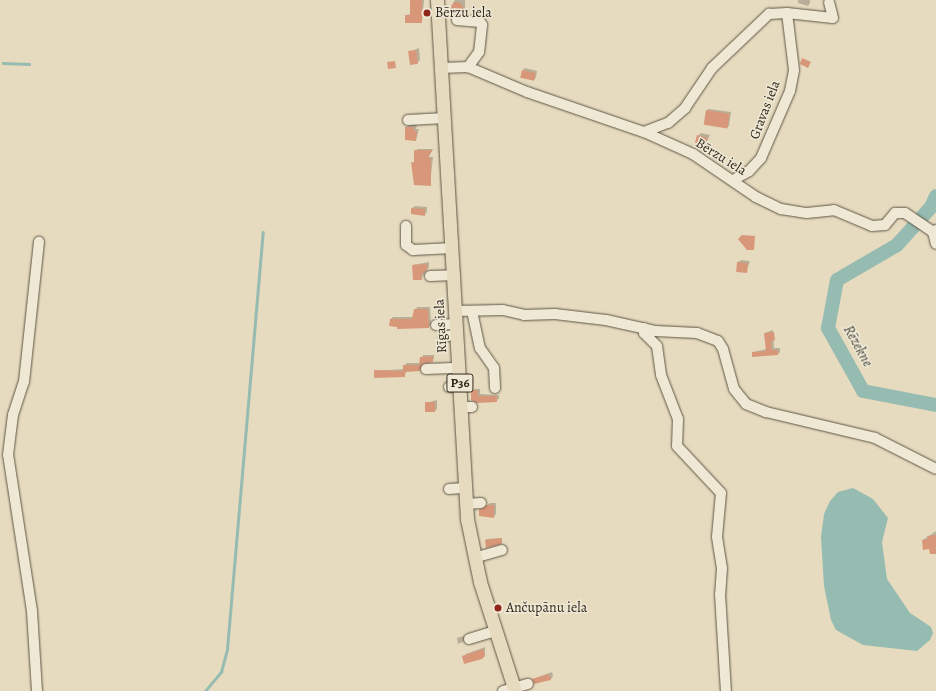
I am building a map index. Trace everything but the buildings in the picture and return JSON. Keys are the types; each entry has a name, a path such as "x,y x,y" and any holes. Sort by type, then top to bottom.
{"main road":[{"name":"Rīgas iela","path":"437,0 445,118 446,202 453,248 460,368 455,387 467,407 466,504 474,558 496,631 511,690"}],"street":[{"path":"644,132 668,123 685,108 712,68 769,14 787,13 833,18 829,2"},
{"name":"Gravas iela","path":"733,180 749,171 761,158 790,91 794,70 787,13"},
{"path":"457,20 480,22 482,25 479,52 468,67"},
{"name":"Bērzu iela","path":"441,68 468,67 527,92 644,132 693,154 756,196 781,208 807,213 834,210 872,226 885,225 895,213 906,214 932,230"},
{"path":"408,120 445,118"},
{"path":"406,226 406,245 413,250 453,248"},
{"path":"932,230 936,244"},
{"path":"37,691 32,611 8,455 13,415 24,382 39,242"},
{"path":"430,276 455,275"},
{"path":"444,336 472,311 503,310 524,315 555,314 606,320 644,328 697,333 718,341 723,349 734,390 746,404 766,412 875,438 936,469"},
{"path":"472,311 480,348 494,368 495,388"},
{"path":"436,325 457,323"},
{"path":"644,328 644,333 656,346 661,375 678,419 677,446 721,493 717,537 722,568 720,594 726,691"},
{"path":"426,369 460,368"},
{"path":"448,489 465,488"},
{"path":"466,504 481,503"},
{"path":"474,558 502,550"},
{"path":"469,639 496,631"},
{"path":"511,690 528,684"}],"water":[{"path":"853,488 873,499 888,518 882,542 887,579 910,613 931,627 933,633 930,640 917,651 863,645 836,630 831,620 824,586 821,537 824,514 830,501 838,492"}],"waterway":[{"path":"3,63 29,64"},
{"name":"Rēzekne","path":"936,196 931,207 897,245 837,280 828,328 863,391 936,405"},
{"path":"205,691 221,672 227,649 263,233"}],"place":[{"name":"Bērzu iela","path":"427,13"},
{"name":"Ančupānu iela","path":"498,608"}]}
